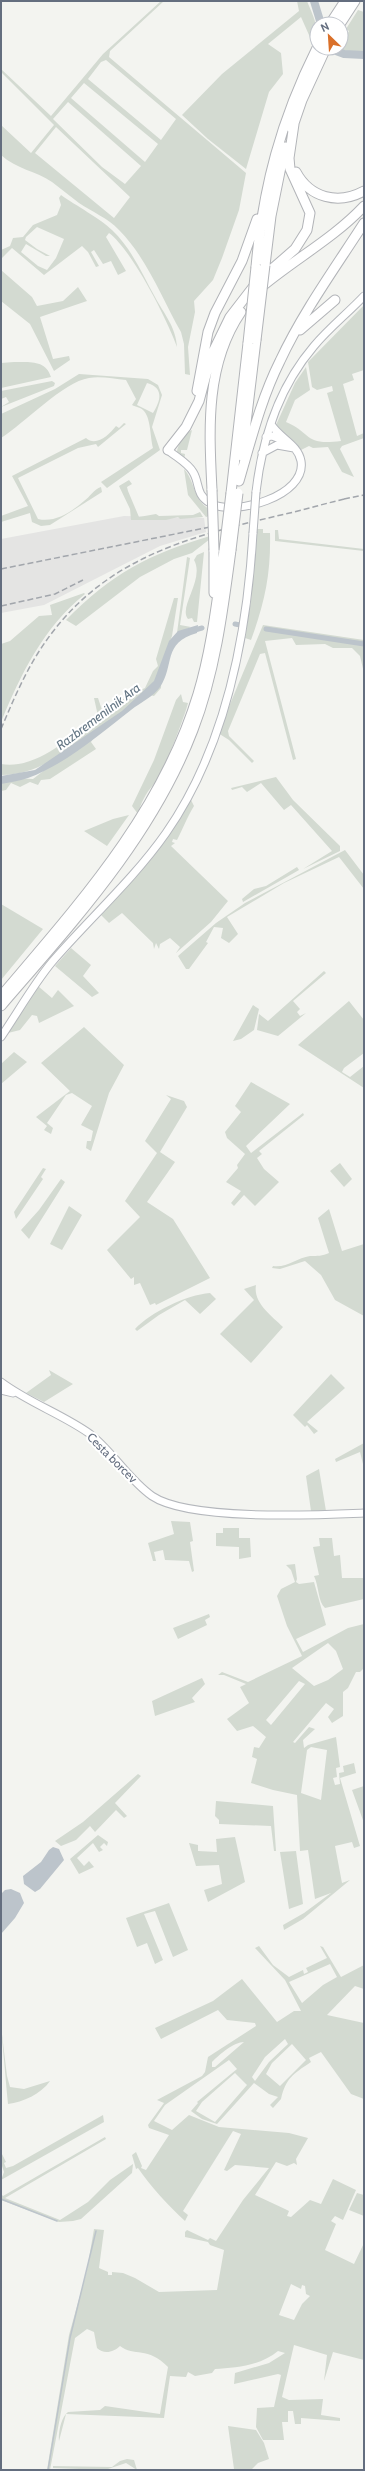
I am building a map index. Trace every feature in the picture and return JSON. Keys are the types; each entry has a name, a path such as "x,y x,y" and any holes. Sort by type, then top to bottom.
{"highway":[{"path":"335,16 345,1"},
{"path":"345,16 355,1"},
{"path":"168,450 193,414 199,401 211,356 230,317 258,282 295,249 307,230 310,213 290,169 289,158 298,98 314,56"},
{"path":"193,414 208,332 215,313 242,261 263,206 279,137 298,98 322,56"},
{"path":"1,1006 116,867 145,826 168,786 193,730 210,677 220,632 234,493 261,266 285,146 294,124"},
{"path":"292,137 295,171 310,190 332,198 348,198 364,191"},
{"path":"261,266 263,206"},
{"path":"213,628 214,550 211,409 216,371 228,334 258,290 295,261 340,230 364,206"},
{"path":"234,493 263,402 292,338 364,224"},
{"path":"292,338 335,300"},
{"path":"239,481 252,342"},
{"path":"1,996 105,870 155,796 182,740 196,700 213,628 228,551"}],"street":[{"path":"1,1037 44,973 137,870 166,833 185,802 211,742 237,660 244,625 256,492 262,453 266,438 283,394 307,355 327,332 364,296"},
{"path":"168,450 191,469 201,495 211,504 233,508 247,506 277,496 292,486 297,479 302,466 299,454 271,424"},
{"path":"266,438 272,436 292,445"},
{"path":"266,438 270,442 277,445 292,445"},
{"path":"262,453 277,445"},
{"name":"Cesta borcev","path":"1,1382 17,1394 90,1434 136,1482 163,1502 193,1511 296,1514 364,1513"},
{"name":"Cesta borcev","path":"1,1390 17,1394"}],"shaded area":[{"path":"161,1 164,1 110,51 109,57 246,173 239,210 222,258 213,280 194,301 195,312 188,347 190,375 185,374 184,344 181,332 146,266 129,241 110,222 79,203 52,182 13,164 1,155 1,125 31,153 54,125 1,72 1,69 51,116 103,54","holes":["106,60 176,119 161,140 88,79 101,62","84,83 158,144 145,162 71,98","68,102 141,166 125,184 102,167 53,119","56,127 130,197 114,218 35,153"]},
{"path":"297,1 307,1 314,16 309,16 309,35 301,17 268,44 281,53 283,74 269,92 246,169 208,139 182,115 222,74 299,11"},
{"path":"358,10 364,12 364,52 349,52 349,24"},
{"path":"61,195 101,221 119,237 136,262 169,321 174,333 177,347 157,303 138,269 128,254 109,233 106,237 126,271 118,275 111,261 103,264 94,250 91,252 99,266 96,267 88,252 82,246 44,275 12,248 1,259 1,250 10,246 13,238 23,237 33,225 57,215 61,205 59,198","holes":["37,227 64,239 56,258 47,270 38,266 21,252 26,244 46,256 50,256 25,240 26,237"]},
{"path":"1,270 32,297 37,306 63,301 78,287 87,301 40,317 53,359 69,356 70,360 54,371 30,324 1,301"},
{"path":"364,305 364,370 352,374 354,380 343,384 357,436 364,433 364,438 342,446 340,449 354,477 342,472 328,447 313,448 309,446 301,450 296,443 276,425 295,383 306,367 310,390 295,400 286,422 314,440 320,442 341,441 327,393 333,391 332,386 317,390 312,387 308,362"},
{"path":"1,363 37,363 49,371 51,377 1,388"},
{"path":"79,374 148,379 158,385 162,395 152,427 160,450 107,488 101,482 153,448 148,417 142,409 132,405 136,399 126,380 103,377 89,378 68,387 1,438 1,414 55,389","holes":["147,383 156,388 159,395 158,404 153,413 137,405"]},
{"path":"52,381 55,383 54,386 1,407 9,402 6,397 1,399 1,391"},
{"path":"124,423 126,424 98,447 96,444 78,448 18,478 38,519 44,520 57,518 68,513 101,487 102,492 50,525 41,526 32,522 30,513 1,522 1,516 28,506 12,476 86,438 98,441 110,433 116,426 119,428"},
{"path":"192,430 187,450 181,450 181,453 185,454 184,461 177,454 178,447 184,437"},
{"path":"184,469 188,474 200,500 209,509 209,516 206,517 188,495"},
{"path":"129,480 132,484 127,487 128,491 139,517 156,514 159,516 193,515 200,512 203,517 180,519 178,517 166,520 131,520 130,509 119,486"},
{"path":"124,516 204,518 206,532 160,546 44,605 1,613 1,539"},
{"path":"257,529 263,529 263,533 270,533 270,548 266,587 260,613 251,640 245,638 251,600"},
{"path":"275,530 278,530 279,539 364,549 364,551 275,541"},
{"path":"210,536 210,539 192,553 174,559 140,577 76,626 66,620 99,590 115,578 149,558"},
{"path":"204,552 197,622 194,622 192,618 188,619 186,607 196,576 194,560 197,555"},
{"path":"187,557 190,558 180,625 191,627 177,633"},
{"path":"84,593 85,594 70,607 45,637 25,669 1,722 1,644 10,641 39,616 52,615 50,605"},
{"path":"174,598 178,598 172,636 162,662 161,688 154,696 150,695 96,734 91,742 96,749 50,779 41,780 38,785 30,782 20,787 11,783 6,790 1,791 1,784 10,778 33,779 51,765 49,762 26,772 1,775 1,764 28,762 53,750 65,742 98,716 94,698 98,698 103,713 131,694 145,688 153,671 158,666 156,659"},
{"path":"198,625 197,633 186,637 174,649 164,679 160,687 151,696 82,748 56,765 28,778 1,784 1,776 35,770 122,711 154,681 169,641 178,631"},
{"path":"263,625 364,640 364,673 360,656 352,648 333,648 325,644 296,645 292,638 265,641 296,759 293,760 265,653 260,654 228,731 229,736 254,761 252,763 229,740 218,733"},
{"path":"181,694 183,702 188,703 180,727 162,771 142,802 138,814 132,806 154,760 176,700"},
{"path":"276,777 293,800 340,846 340,851 303,869 332,851 291,805 284,810 261,783 247,792 242,787 232,790 231,788"},
{"path":"191,800 194,806 177,840 173,839 172,842 175,843 171,846 228,901 211,922 176,953 180,947 170,938 160,944 159,949 156,943 154,949 153,943 122,913 109,923 101,915 152,857"},
{"path":"129,815 107,846 84,831 113,819"},
{"path":"345,850 364,875 364,889 339,857 284,883 227,917 238,934 229,943 221,938 223,928 214,927 206,942 208,943 189,969 186,969 178,956 216,923 245,903"},
{"path":"297,867 299,870 243,902 242,899 254,889 266,886"},
{"path":"1,904 43,929 1,980"},
{"path":"71,948 91,965 83,976 99,993 92,997 55,966"},
{"path":"324,971 326,973 293,1001 300,1009 297,1012 300,1016 306,1013 278,1036 257,1030 259,1014 268,1021"},
{"path":"38,986 52,998 58,990 74,1006 39,1023 37,1016 32,1015 20,1030 8,1033"},
{"path":"349,1001 364,1020 364,1053 344,1068 342,1072 350,1077 364,1066 364,1088 298,1045"},
{"path":"253,1005 259,1009 254,1030 241,1039 233,1041"},
{"path":"84,1027 124,1065 109,1093 91,1151 86,1148 87,1141 91,1141 93,1131 81,1125 92,1106 72,1093 66,1095 47,1123 53,1128 51,1134 44,1130 47,1126 36,1117 70,1091 41,1063"},
{"path":"14,1052 27,1062 1,1084 1,1064"},
{"path":"251,1082 290,1104 246,1146 251,1153 303,1113 304,1115 259,1151 262,1154 257,1158 264,1169 279,1182 255,1206 244,1195 234,1206 231,1203 241,1191 226,1182 238,1168 237,1165 245,1154 227,1138 225,1132 241,1112 235,1106"},
{"path":"166,1095 184,1101 187,1107 160,1152 175,1162 147,1202 173,1219 210,1278 156,1305 155,1303 150,1305 140,1283 134,1285 134,1277 131,1279 107,1250 140,1217 125,1201 157,1153 145,1141 171,1099"},
{"path":"340,1163 352,1179 344,1187 330,1171"},
{"path":"43,1168 46,1169 41,1177 43,1179 16,1219 14,1212"},
{"path":"61,1179 65,1182 29,1239 21,1230 39,1210"},
{"path":"69,1206 82,1215 62,1250 50,1244"},
{"path":"329,1209 342,1251 364,1244 364,1316 335,1300 321,1275 305,1261 280,1269 272,1268 273,1266 283,1266 305,1257 329,1253 318,1218"},
{"path":"256,1285 257,1297 260,1303 283,1327 251,1363 220,1334 254,1300 244,1289"},
{"path":"210,1293 216,1299 200,1314 185,1300 159,1315 137,1331 135,1329 150,1316 170,1305 190,1297"},
{"path":"49,1370 73,1384 44,1402 26,1393 51,1375"},
{"path":"331,1374 345,1388 307,1422 318,1431 314,1434 307,1425 305,1427 293,1415"},
{"path":"364,1443 364,1468 360,1452 336,1462 335,1459"},
{"path":"319,1469 326,1511 311,1511 306,1476"},
{"path":"171,1521 190,1522 193,1541 190,1542 194,1571 192,1572 189,1561 165,1560 163,1550 154,1552 156,1561 153,1561 148,1543 174,1534"},
{"path":"223,1528 239,1528 239,1538 250,1538 251,1557 239,1559 239,1547 216,1546 216,1533 223,1533"},
{"path":"319,1538 332,1538 334,1556 340,1555 342,1578 364,1578 364,1599 325,1608 321,1602 314,1576 319,1575 313,1547 320,1546"},
{"path":"295,1564 296,1582 299,1584 314,1582 326,1625 296,1639 303,1652 348,1628 364,1624 364,1668 360,1672 356,1672 348,1688 343,1692 343,1716 332,1723 328,1717 334,1709 326,1703 293,1742 295,1743 309,1727 315,1729 303,1740 304,1748 308,1745 336,1737 340,1767 336,1768 337,1777 333,1778 335,1785 340,1784 339,1773 344,1772 343,1766 354,1763 356,1773 340,1778 360,1846 354,1848 352,1842 335,1846 342,1883 350,1880 303,1919 284,1930 283,1925 304,1913 331,1893 315,1899 308,1850 300,1851 297,1795 273,1790 251,1783 257,1759 252,1757 254,1747 259,1748 266,1737 253,1726 237,1731 227,1719 249,1703 240,1687 246,1684 224,1675 218,1675 222,1672 248,1682 302,1656 287,1626 277,1596 281,1589 295,1582 291,1570 286,1565","holes":["328,1643 336,1651 343,1669 328,1680 314,1686 292,1668","299,1681 305,1684 271,1725 266,1720","311,1747 327,1750 321,1800 301,1793 307,1750"]},
{"path":"209,1614 210,1617 205,1620 207,1625 178,1639 173,1628"},
{"path":"202,1678 205,1684 192,1698 195,1702 155,1716 152,1701"},
{"path":"138,1774 141,1776 115,1803 127,1816 124,1818 116,1810 95,1832 90,1826 76,1840 61,1846 55,1841 83,1822"},
{"path":"364,1786 364,1823 352,1790"},
{"path":"216,1801 273,1806 276,1851 274,1851 271,1826 219,1824 219,1820 215,1816"},
{"path":"98,1835 108,1842 107,1846 104,1843 100,1847 103,1850 99,1852 93,1843 77,1858 84,1866 89,1861 94,1867 79,1874 70,1859"},
{"path":"235,1837 245,1882 208,1902 204,1890 222,1884 219,1865 196,1866 189,1843 198,1845 198,1851 217,1852 216,1839"},
{"path":"53,1847 59,1849 64,1860 40,1889 35,1892 24,1884 23,1876 41,1862 49,1850"},
{"path":"296,1851 303,1904 289,1909 280,1852"},
{"path":"11,1889 20,1893 24,1903 15,1918 1,1934 1,1894 5,1890"},
{"path":"169,1903 188,1950 173,1957 155,1911 144,1914 163,1960 155,1964 147,1943 137,1947 126,1918"},
{"path":"259,1946 273,1965 289,1977 303,1970 304,1974 308,1972 306,1968 327,1958 320,1946 323,1947 341,1977 364,1965 364,1989 355,1986 327,2015 364,2023 364,2099 351,2094 321,2052 309,2058 311,2062 291,2077 285,2086 281,2099 273,2108 270,2105 278,2097 269,2094 254,2083 217,2124 202,2119 191,2111 198,2103 197,2102 237,2069 229,2060 165,2105 154,2121 172,2130 189,2115 219,2127 289,2133 308,2138 296,2159 297,2165 294,2163 287,2166 276,2162 255,2195 289,2211 287,2216 291,2217 310,2200 321,2204 333,2179 356,2190 343,2220 335,2216 331,2221 336,2224 325,2250 354,2264 364,2243 364,2360 333,2352 324,2381 327,2355 294,2345 282,2397 289,2400 323,2399 321,2415 340,2418 340,2421 301,2418 301,2424 295,2424 293,2411 288,2411 288,2422 282,2422 284,2440 263,2440 256,2427 257,2408 274,2407 281,2375 278,2374 234,2384 235,2373 269,2363 285,2353 278,2351 272,2356 257,2363 231,2368 215,2369 212,2373 195,2376 188,2372 186,2377 170,2376 164,2418 66,2414 68,2412 100,2410 105,2406 160,2414 168,2367 154,2356 131,2351 120,2346 109,2352 100,2350 97,2348 94,2332 87,2329 75,2338 50,2470 47,2470 69,2335 87,2270 94,2229 104,2230 99,2268 108,2272 108,2275 112,2275 112,2272 123,2273 159,2292 217,2290 224,2250 210,2245 208,2242 185,2237 185,2232 187,2230 208,2240 210,2238 216,2241 243,2200 269,2168 235,2165 227,2171 224,2170 241,2134 233,2131 183,2211 188,2215 185,2221 160,2196 138,2168 136,2169 132,2155 136,2152 142,2166 141,2168 146,2170 169,2135 149,2128 148,2125 164,2103 157,2100 202,2076 205,2072 208,2057 256,2026 255,2023 227,2020 218,2010 161,2039 155,2028 213,2001 242,1979 277,2022 294,2011 301,2011 285,1980 255,1948","holes":["330,1964 337,1977 323,1985 302,2003 289,1982","285,2039 288,2044 269,2062 255,2081 252,2077 265,2057","244,2042 215,2067 212,2067 212,2062 227,2049","292,2044 306,2060 280,2086 266,2074 272,2063","235,2073 247,2085 215,2122 196,2111 202,2102","291,2284 301,2289 302,2285 305,2286 306,2294 310,2296 302,2304 294,2320 279,2315"]},
{"path":"1,2026 7,2076 10,2087 24,2089 50,2081 42,2090 31,2097 8,2104 7,2094"},
{"path":"103,2115 104,2122 1,2180 4,2172 1,2163 1,2152 6,2162 4,2163 6,2168 13,2166"},
{"path":"105,2137 106,2139 5,2198 60,2220 88,2202 110,2180 133,2164 132,2173 81,2219 59,2222 1,2200 1,2194 3,2196"},
{"path":"357,2193 364,2195 364,2216 349,2210"},
{"path":"66,2414 59,2441 59,2434 60,2426"},
{"path":"228,2426 256,2430 264,2443 269,2459 258,2463 251,2470 223,2470 234,2469"},
{"path":"127,2459 134,2460 137,2470 126,2463 105,2470 53,2468 53,2466 112,2467 120,2461"}],"waterway":[{"path":"314,1 319,16"},
{"path":"349,54 364,55"},
{"name":"Razbremenilnik Ara","path":"235,624 240,625"},
{"name":"Razbremenilnik Ara","path":"191,631 202,628"},
{"name":"Razbremenilnik Ara","path":"266,629 364,644"},
{"path":"1,2199 57,2221"},
{"path":"48,2470 70,2338 96,2231"}],"railway":[{"path":"344,499 364,495"},
{"path":"1,729 18,690 38,653 61,622 87,596 114,575 144,558 209,533 349,498"},
{"path":"1,569 215,526"},
{"path":"1,606 55,594 83,580"}]}
